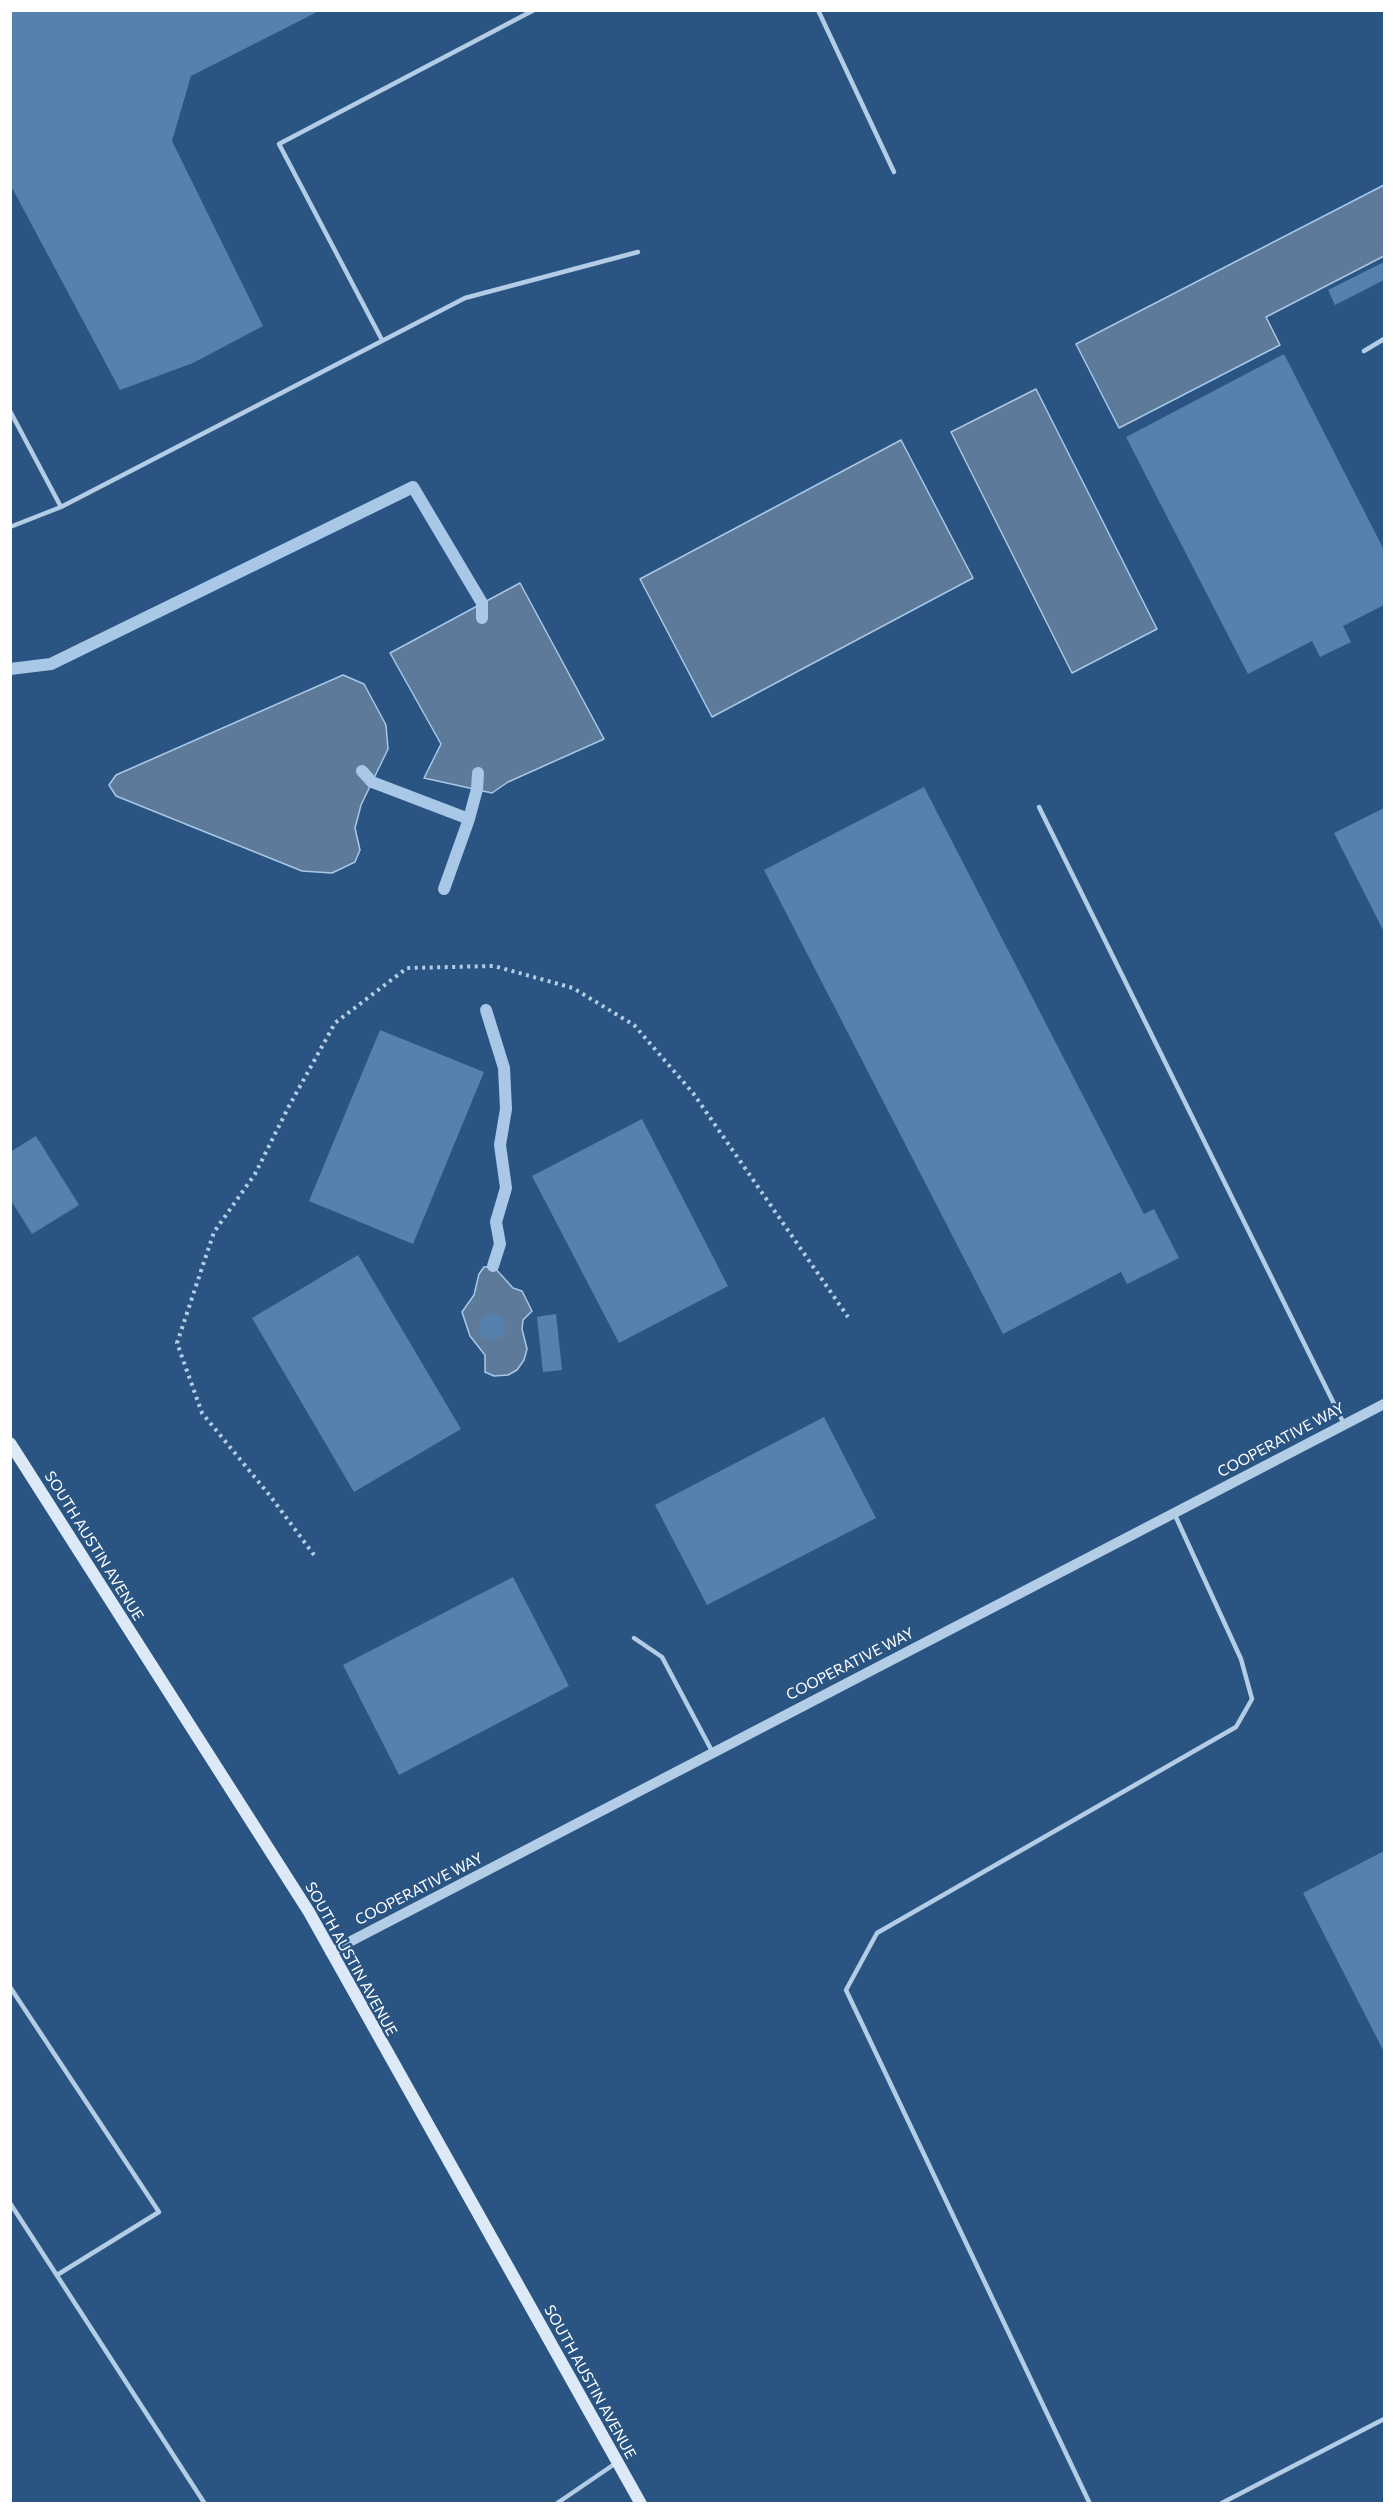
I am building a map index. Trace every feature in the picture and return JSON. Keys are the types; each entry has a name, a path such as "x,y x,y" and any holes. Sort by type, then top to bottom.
{"main road":[{"name":"SOUTH AUSTIN AVENUE","path":"10,1443 309,1912 641,2504"}],"street":[{"name":"COOPERATIVE WAY","path":"330,1952 1384,1404"}],"lane":[{"path":"382,340 279,144 534,10"},
{"path":"818,10 894,172"},
{"path":"10,528 61,507 465,298 638,252"},
{"path":"1364,351 1384,339"},
{"path":"10,411 61,507"},
{"path":"1039,807 1344,1425"},
{"path":"1090,2504 846,1990 877,1933 1236,1727 1252,1700 1241,1659 1174,1513"},
{"path":"634,1638 662,1657 713,1753"},
{"path":"10,1988 159,2212 57,2275"},
{"path":"10,2203 205,2504"},
{"path":"1220,2504 1384,2419"},
{"path":"556,2504 618,2462"}],"path":[{"path":"314,1555 271,1497 202,1413 177,1343 214,1232 255,1174 335,1023 407,968 494,966 573,988 634,1025 693,1094 848,1317"}],"water":[{"path":"1384,185 1384,256 1266,317 1280,345 1119,428 1076,344"},
{"path":"1036,389 1157,629 1072,673 951,432"},
{"path":"901,440 973,578 712,717 640,579"},
{"path":"520,583 604,739 508,782 492,793 424,778 441,744 390,653"},
{"path":"343,675 364,684 386,725 388,749 361,805 355,828 360,850 355,862 332,873 302,871 116,796 109,785 116,775"},
{"path":"493,1266 513,1288 522,1291 532,1311 523,1320 522,1329 527,1349 524,1360 517,1370 508,1375 494,1376 485,1372 485,1355 470,1336 462,1312 474,1295 479,1274 484,1267"}],"building":[{"path":"10,10 321,10 191,76 172,141 263,326 193,363 120,390 10,184"},
{"path":"1384,262 1384,280 1335,305 1328,290"},
{"path":"1284,354 1384,550 1384,605 1343,626 1351,642 1320,657 1312,641 1248,674 1126,437"},
{"path":"924,787 1144,1214 1154,1209 1179,1258 1127,1284 1121,1272 1003,1334 764,870"},
{"path":"1384,808 1384,932 1334,833"},
{"path":"380,1030 484,1072 413,1244 309,1201"},
{"path":"642,1119 728,1286 619,1343 532,1176"},
{"path":"36,1136 79,1205 32,1234 10,1199 10,1152"},
{"path":"358,1255 461,1429 354,1492 252,1318"},
{"path":"492,1314 501,1318 505,1327 501,1336 492,1340 483,1336 479,1327 483,1318"},
{"path":"556,1314 562,1370 543,1372 537,1317"},
{"path":"824,1417 876,1518 707,1605 655,1505"},
{"path":"513,1577 569,1686 399,1775 343,1665"},
{"path":"1384,1851 1384,2052 1303,1893"}],"waterway":[{"path":"10,669 51,664 413,487 482,603 482,618"},
{"path":"362,771 372,782 469,819"},
{"path":"444,889 469,819 477,789 478,773"},
{"path":"486,1010 504,1068 506,1109 500,1145 506,1188 496,1222 500,1244 493,1266"}]}
